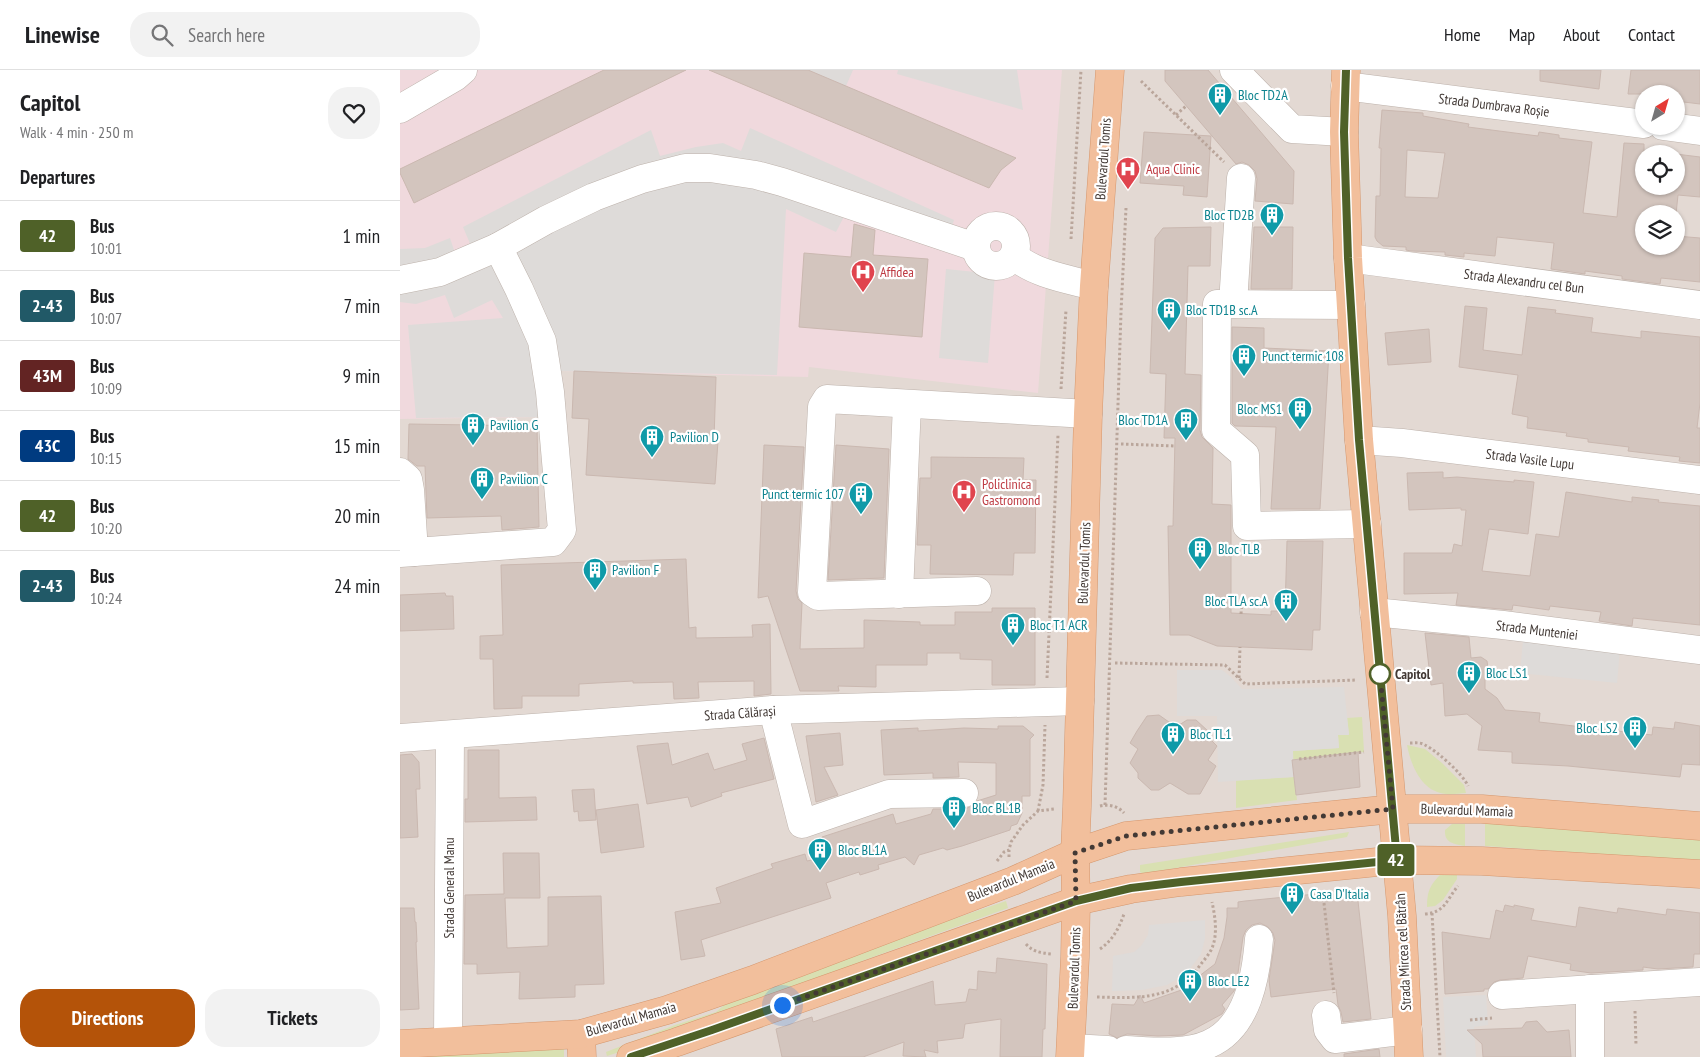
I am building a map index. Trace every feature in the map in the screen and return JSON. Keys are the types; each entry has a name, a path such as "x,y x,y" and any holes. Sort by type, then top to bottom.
{"main road":[{"name":"Bulevardul Tomis","path":"1070,1053 1076,901 1075,853 1088,414 1081,283 1110,70"},
{"name":"Strada Mircea cel Bătrân","path":"1345,78 1344,132 1348,258 1359,440 1393,809 1402,921 1409,1057"},
{"name":"Bulevardul Mamaia","path":"400,1044 448,1041 582,1046 667,1010 753,980 1013,881 1075,853 1126,836 1393,809 1482,809 1700,826"},
{"path":"631,1057 1076,901 1131,888 1397,860 1499,862 1700,874"}],"street":[{"path":"400,109 455,77 463,70"},
{"path":"1234,70 1292,128 1344,132"},
{"name":"Strada Dumbrava Roșie","path":"1345,78 1635,123"},
{"path":"1685,129 1700,131"},
{"path":"400,280 440,272 498,247 546,220 594,197 642,179 685,168 710,168 756,175 782,182 975,247 976,240 983,230 995,225 1002,226 1012,233 1015,238 1014,256 1023,264 1041,272 1081,283"},
{"path":"1234,304 1241,178"},
{"path":"400,472 408,479 410,490 407,553 553,542 562,530 550,392 542,342 498,247"},
{"name":"Strada Alexandru cel Bun","path":"1348,258 1700,304"},
{"path":"1351,305 1217,304 1216,430 1245,455 1247,526 1366,524"},
{"path":"977,591 818,596 812,592 822,407 827,399 1088,414"},
{"path":"899,594 907,404"},
{"name":"Strada Vasile Lupu","path":"1359,440 1700,480"},
{"name":"Strada Munteniei","path":"1374,612 1503,625 1700,650"},
{"name":"Strada Călărași","path":"400,738 450,736 773,710 1080,701"},
{"path":"773,710 802,824 890,794 964,793"},
{"name":"Strada General Manu","path":"448,1041 450,736"},
{"path":"1070,1053 1190,1049 1209,1045 1224,1036 1235,1023 1248,998 1256,965 1258,939"},
{"path":"1502,995 1700,982"},
{"path":"1590,989 1590,1057"},
{"path":"1326,1015 1328,1030 1335,1039 1408,1030"}],"path":[{"path":"1071,239 1081,70"},
{"path":"1141,81 1241,178"},
{"path":"1176,115 1186,106"},
{"path":"1126,206 1120,322 1103,805 1119,808 1127,816"},
{"path":"1009,854 1014,836 1038,811 1043,785 1060,412 1081,283"},
{"path":"1122,444 1175,446"},
{"path":"1241,614 1242,600 1265,602"},
{"path":"1239,678 1240,647"},
{"path":"1114,663 1225,665 1245,684 1360,680"},
{"path":"1407,743 1417,742 1425,745 1456,770 1466,781 1470,792"},
{"path":"1298,759 1364,752"},
{"path":"1038,811 1049,810"},
{"path":"1440,1057 1430,913 1437,912 1462,882"},
{"path":"1324,903 1336,1014 1326,1015"},
{"path":"1096,951 1105,945 1116,932 1126,908"},
{"path":"1094,997 1149,996 1173,990 1194,974 1212,948 1215,918"},
{"path":"1024,940 1034,951 1052,954"},
{"path":"1635,986 1636,1045"}],"shaded area":[{"path":"400,70 1700,70 1700,1057 400,1057"},
{"path":"400,70 1062,70 1038,393 809,367 808,377 560,371 542,417 400,419"},
{"path":"808,70 853,70 846,86"},
{"path":"898,70 1017,70 1023,110 897,74"},
{"path":"750,128 954,220 948,238 850,205 836,232 786,209 777,375 560,371 542,417 416,418 408,325 503,318 492,300 454,318 445,295 416,304 400,302 400,249 425,248 450,238 455,253 471,246 463,227 651,130 660,156 696,147 723,143 741,151"},
{"path":"946,269 995,274 988,363 939,358"},
{"path":"1523,640 1620,649 1617,683 1520,673"},
{"path":"1177,670 1222,670 1242,689 1344,687 1349,735 1338,735 1339,748 1293,751 1294,777 1218,782 1217,716 1177,716"},
{"path":"1205,920 1205,939 1201,954 1187,973 1167,985 1142,990 1112,991 1113,956 1134,952 1141,946 1148,935 1149,925"},
{"path":"1486,995 1488,1025 1474,1027 1476,1057 1446,1057 1443,997"}],"green space":[{"path":"1362,717 1364,752 1292,760 1292,751 1339,748 1338,735 1349,734 1347,718"},
{"path":"1407,745 1425,749 1464,785 1466,793 1446,794 1430,788 1419,777 1411,761"},
{"path":"1294,777 1297,800 1236,808 1236,780"},
{"path":"1498,823 1700,840 1700,861 1485,846 1485,824"},
{"path":"1452,824 1465,824 1465,846 1454,843 1446,838 1445,830"},
{"path":"1349,832 1347,837 1143,874 1140,872 1140,865"},
{"path":"1457,870 1457,879 1443,900 1435,906 1427,907 1429,891 1436,880 1444,871"},
{"path":"1006,901 1008,908 862,961 836,982 607,1056 606,1052 675,1025 716,1012 730,1000 844,956"},
{"path":"564,1048 564,1057 400,1057"}],"building":[{"path":"604,70 686,70 414,203 400,173 400,169"},
{"path":"709,70 808,70 1016,158 1001,170 989,188"},
{"path":"1165,70 1208,70 1294,171 1293,204 1255,201 1257,179 1255,171 1249,165 1242,162 1236,164 1165,81"},
{"path":"1540,70 1601,70 1599,89 1540,81"},
{"path":"1631,70 1700,70 1700,104 1685,102 1685,85 1635,85 1635,94 1628,94"},
{"path":"1382,110 1423,113 1423,116 1469,124 1468,127 1538,136 1539,132 1559,135 1559,138 1592,142 1583,213 1617,217 1624,143 1644,144 1635,145 1635,195 1678,195 1677,205 1635,205 1635,255 1685,255 1685,237 1700,238 1700,282 1661,278 1660,284 1622,279 1622,276 1585,271 1585,274 1551,269 1554,243 1497,237 1495,256 1464,253 1464,257 1445,255 1445,252 1411,251 1406,250 1406,247 1383,246 1375,237 1376,196 1380,196 1381,148 1379,148","holes":["1407,150 1445,153 1438,198 1405,197"]},
{"path":"1144,132 1211,136 1207,197 1183,195 1184,186 1140,183"},
{"path":"1685,155 1700,157 1700,197 1678,195 1685,195"},
{"name":"Affidea","path":"854,224 875,230 873,255 928,259 922,337 799,327 804,253 851,257"},
{"path":"1211,227 1210,266 1188,266 1185,374 1201,375 1200,430 1202,437 1213,448 1212,504 1231,505 1231,613 1271,615 1271,611 1285,611 1287,541 1323,541 1320,630 1313,630 1312,650 1217,646 1189,635 1170,635 1168,526 1173,526 1175,438 1164,438 1166,374 1150,373 1155,238 1163,228"},
{"path":"1254,227 1293,227 1292,289 1251,289"},
{"path":"1465,306 1487,308 1483,350 1522,355 1528,307 1556,310 1555,313 1593,318 1591,332 1641,338 1641,331 1700,337 1700,403 1697,428 1700,428 1700,463 1679,461 1680,457 1628,451 1629,447 1588,442 1588,439 1566,436 1567,433 1527,428 1528,417 1512,414 1518,375 1459,367"},
{"name":"Bloc MS1","path":"1232,327 1264,328 1264,348 1329,351 1320,509 1271,509 1276,427 1235,426 1232,423"},
{"path":"1429,329 1431,362 1388,365 1385,333"},
{"path":"574,371 716,377 714,440 718,441 715,484 586,475 589,419 572,418"},
{"path":"409,424 537,426 539,527 502,530 501,516 427,518 425,466 417,466 408,459"},
{"path":"764,445 804,447 796,591 798,599 802,603 800,649 864,648 864,620 920,622 920,625 955,625 955,612 992,612 992,608 1035,608 1035,685 992,685 992,660 960,659 960,653 927,653 927,665 876,665 876,687 838,686 839,691 800,691 768,596 758,598"},
{"name":"Punct termic 107","path":"836,445 889,449 884,578 828,580"},
{"path":"931,457 1024,458 1023,480 1036,480 1035,553 1014,553 1013,575 930,574 931,545 917,545 920,478 931,478"},
{"path":"1443,472 1443,478 1457,477 1534,482 1528,534 1489,529 1482,571 1530,576 1536,534 1559,537 1566,492 1632,502 1632,497 1659,500 1658,502 1700,506 1700,625 1633,618 1632,626 1599,621 1601,612 1550,606 1549,610 1513,605 1512,610 1456,605 1458,593 1404,594 1404,553 1452,553 1454,544 1462,546 1466,510 1461,510 1461,508 1409,510 1407,473"},
{"path":"686,559 689,628 696,627 696,638 753,637 752,625 770,624 771,694 754,696 754,681 698,682 699,698 674,699 673,682 633,683 633,681 579,684 579,696 522,696 522,708 494,709 493,659 480,659 480,636 503,635 501,565"},
{"path":"445,593 446,596 453,596 454,629 400,631 400,595"},
{"path":"1425,633 1469,637 1471,658 1481,657 1487,661 1485,689 1497,698 1505,710 1540,713 1539,722 1652,735 1653,727 1674,729 1675,722 1700,726 1700,765 1682,764 1680,777 1568,766 1512,763 1512,752 1478,750 1482,726 1467,714 1445,716 1443,683 1431,685"},
{"name":"Bloc TL1","path":"1159,715 1176,727 1187,720 1196,720 1208,731 1208,737 1217,746 1208,760 1216,766 1200,794 1188,794 1170,783 1159,790 1151,790 1138,778 1138,773 1130,763 1138,749 1130,743 1137,731 1147,716"},
{"path":"998,726 1023,726 1034,735 1030,739 1030,796 1022,796 1022,813 1017,824 1011,826 1010,830 962,846 947,850 943,848 919,855 914,865 905,857 878,865 879,869 860,875 859,872 826,883 831,898 701,940 705,956 681,960 675,912 721,903 716,888 773,868 771,864 805,854 807,861 826,857 822,837 893,814 896,824 931,814 933,809 965,809 977,801 996,795 996,763 958,762 959,777 933,778 933,773 884,775 881,730 918,728 918,731 964,728 998,729"},
{"path":"840,733 843,765 824,767 838,795 816,802 806,736"},
{"path":"764,738 774,779 721,793 722,796 691,807 688,797 647,804 637,746 668,743 672,765 708,753 714,770 747,760 742,744"},
{"path":"468,750 499,750 499,798 536,797 537,820 465,822 465,799 468,799"},
{"path":"1358,752 1360,787 1296,795 1292,760"},
{"path":"412,754 419,762 420,789 416,789 418,837 400,838 400,755"},
{"path":"594,789 596,820 579,821 578,811 574,812 572,790"},
{"path":"638,804 644,847 601,853 596,810"},
{"path":"503,853 539,853 540,898 505,898 507,948 548,946 548,897 601,896 604,984 575,985 575,997 519,999 520,972 477,974 477,964 464,964 465,895 504,894"},
{"path":"1357,892 1371,1019 1343,1022 1336,989 1271,997 1269,980 1275,940 1273,933 1268,927 1260,923 1252,925 1246,930 1243,937 1234,991 1222,1005 1225,1009 1222,1014 1183,1035 1127,1034 1117,1038 1109,1034 1112,1004 1134,1005 1140,995 1144,1003 1190,987 1190,983 1215,964 1224,938 1227,908 1238,908 1238,902 1245,901"},
{"path":"1505,905 1534,909 1531,920 1576,927 1579,907 1617,913 1618,908 1666,915 1667,909 1700,913 1700,954 1694,954 1693,967 1658,969 1643,967 1643,970 1591,973 1570,970 1571,964 1528,956 1523,978 1494,982 1484,991 1445,994 1442,932 1490,939 1496,910 1503,912"},
{"path":"400,908 414,908 419,1009 400,1010"},
{"path":"997,958 1047,964 1042,1057 1000,1057 1001,1019 965,1024 963,1038 937,1041 938,1053 924,1050 926,1057 903,1056 904,1042 863,1057 782,1057 776,1029 812,1017 813,1022 933,981 935,1005 966,1002 969,989 977,990 978,971 996,973"},
{"path":"1537,1021 1547,1032 1569,1030 1571,1057 1483,1057 1482,1044 1467,1030 1522,1028 1526,1022"},
{"path":"1379,1049 1380,1057 1344,1057 1344,1054"}],"bus line":[{"name":"42","path":"631,1057 1076,901 1131,888 1397,860 1359,440 1348,258 1344,132 1346,70"}],"place":[{"name":"Bloc TD2A","path":"1220,116"},
{"name":"Aqua Clinic","path":"1128,190"},
{"name":"Bloc TD2B","path":"1272,236"},
{"name":"Affidea","path":"863,293"},
{"name":"Bloc TD1B sc.A","path":"1169,331"},
{"name":"Punct termic 108","path":"1244,377"},
{"name":"Bloc MS1","path":"1300,430"},
{"name":"Bloc TD1A","path":"1186,441"},
{"name":"Pavilion G","path":"473,446"},
{"name":"Pavilion D","path":"652,458"},
{"name":"Pavilion C","path":"482,500"},
{"name":"Policlinica Gastromond","path":"964,513"},
{"name":"Punct termic 107","path":"861,515"},
{"name":"Bloc TLB","path":"1200,570"},
{"name":"Pavilion F","path":"595,591"},
{"name":"Bloc TLA sc.A","path":"1286,622"},
{"name":"Bloc T1 ACR","path":"1013,646"},
{"name":"Capitol","path":"1380,674"},
{"name":"Bloc LS1","path":"1469,694"},
{"name":"Bloc LS2","path":"1635,749"},
{"name":"Bloc TL1","path":"1173,755"},
{"name":"Bloc BL1B","path":"954,829"},
{"name":"Bloc BL1A","path":"820,871"},
{"name":"Casa D'Italia","path":"1292,915"},
{"name":"Bloc LE2","path":"1190,1002"}],"route":[{"path":"782,1005 1076,901 1075,853 1126,836 1393,809 1380,674"}]}
